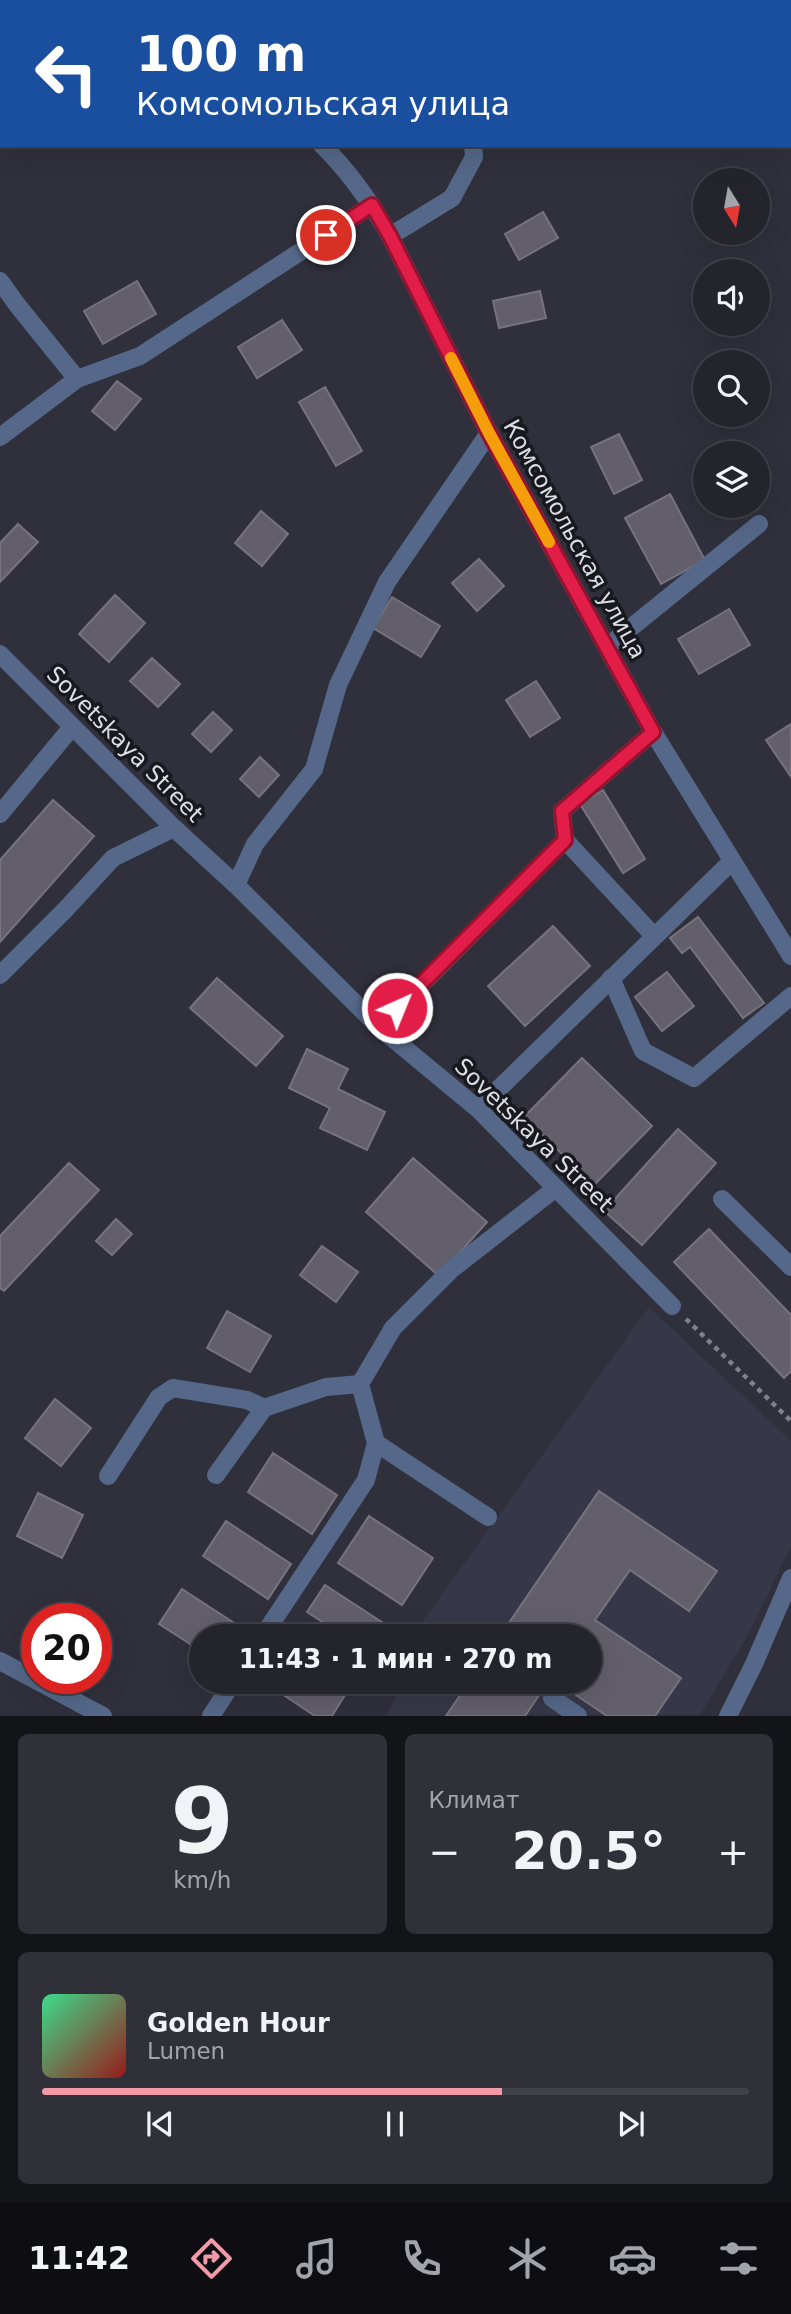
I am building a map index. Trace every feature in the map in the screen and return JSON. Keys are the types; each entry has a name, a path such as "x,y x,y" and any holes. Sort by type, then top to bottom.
{"street":[{"name":"Комсомольская улица","path":"324,147 372,205 390,236 489,433 653,732 791,956"},
{"path":"390,236 452,198 474,157 473,147"},
{"path":"0,437 77,379 140,355 372,205"},
{"path":"0,281 77,379"},
{"path":"236,885 255,844 314,769 338,685 387,582 489,433"},
{"path":"607,647 759,524"},
{"name":"Sovetskaya Street","path":"0,654 379,1027 478,1109 672,1306"},
{"path":"0,814 72,727"},
{"path":"653,732 562,811 565,840 654,936"},
{"path":"0,975 113,858 174,828"},
{"path":"379,1027 565,840"},
{"path":"478,1109 732,862"},
{"path":"611,978 643,1051 694,1078 791,996"},
{"path":"271,1624 366,1480 376,1443 360,1384 393,1328 452,1269 556,1188"},
{"path":"722,1199 791,1268"},
{"path":"216,1475 264,1408 326,1387 360,1384"},
{"path":"108,1476 159,1397 173,1388 247,1400 264,1408"},
{"path":"376,1443 488,1517"},
{"path":"729,1716 791,1578"},
{"path":"0,1661 103,1716"},
{"path":"211,1716 225,1694"},
{"path":"552,1698 578,1716"}],"path":[{"path":"672,1306 791,1421"}],"shaded area":[{"path":"649,1307 791,1441 791,1546 749,1633 700,1715 386,1716 397,1694 602,1694 602,1624 421,1624"}],"building":[{"path":"543,212 558,238 519,260 505,234"},
{"path":"137,281 156,314 103,344 84,311"},
{"path":"540,291 546,318 499,328 493,301"},
{"path":"282,320 302,350 257,378 238,347"},
{"path":"117,381 141,399 115,430 92,411"},
{"path":"325,387 362,451 336,466 299,402"},
{"path":"619,434 642,480 614,494 591,447"},
{"path":"670,494 705,560 661,584 625,518"},
{"path":"261,511 288,534 262,566 235,543"},
{"path":"18,524 38,542 0,582 0,543"},
{"path":"479,559 504,586 477,611 452,583"},
{"path":"115,595 145,623 109,662 79,634"},
{"path":"392,597 440,626 421,657 373,628"},
{"path":"729,609 750,645 699,674 678,639"},
{"path":"152,658 180,684 158,707 130,681"},
{"path":"536,681 560,718 530,737 506,700"},
{"path":"213,712 232,730 211,752 192,734"},
{"path":"791,724 791,777 766,740"},
{"path":"260,757 279,775 259,797 240,779"},
{"path":"603,790 645,859 623,873 580,804"},
{"path":"53,800 94,836 0,942 0,860"},
{"path":"698,917 764,1003 743,1018 690,947 682,953 670,938"},
{"path":"553,926 590,966 525,1026 488,986"},
{"path":"667,972 694,1006 662,1031 635,997"},
{"path":"217,978 283,1036 256,1066 190,1008"},
{"path":"307,1049 348,1069 338,1089 385,1112 367,1150 320,1128 330,1108 289,1088"},
{"path":"582,1058 652,1126 594,1185 524,1117"},
{"path":"678,1129 716,1163 642,1245 604,1211"},
{"path":"413,1158 487,1222 439,1276 366,1212"},
{"path":"69,1163 99,1190 4,1291 0,1288 0,1236"},
{"path":"116,1219 132,1234 112,1255 96,1241"},
{"path":"709,1229 791,1315 791,1371 784,1378 674,1262"},
{"path":"322,1246 358,1272 336,1302 300,1275"},
{"path":"227,1311 271,1336 250,1372 207,1348"},
{"path":"55,1399 91,1428 61,1466 25,1438"},
{"path":"273,1453 337,1495 312,1534 248,1492"},
{"path":"599,1491 717,1571 689,1611 630,1570 595,1620 601,1624 508,1624"},
{"path":"38,1493 83,1515 62,1558 17,1536"},
{"path":"369,1516 433,1558 402,1605 338,1563"},
{"path":"226,1521 291,1564 268,1599 203,1556"},
{"path":"325,1585 385,1624 326,1624 307,1612"},
{"path":"182,1589 236,1624 189,1624 189,1643 159,1624"},
{"path":"602,1625 681,1678 655,1716 607,1716 575,1694 602,1694"},
{"path":"282,1694 345,1695 332,1716 315,1716"},
{"path":"461,1694 540,1694 525,1716 446,1716"}],"slow traffic":[{"path":"451,358 549,542"}],"route":[{"path":"326,235 372,205 489,433 653,732 562,811 565,840 397,1008"}]}
